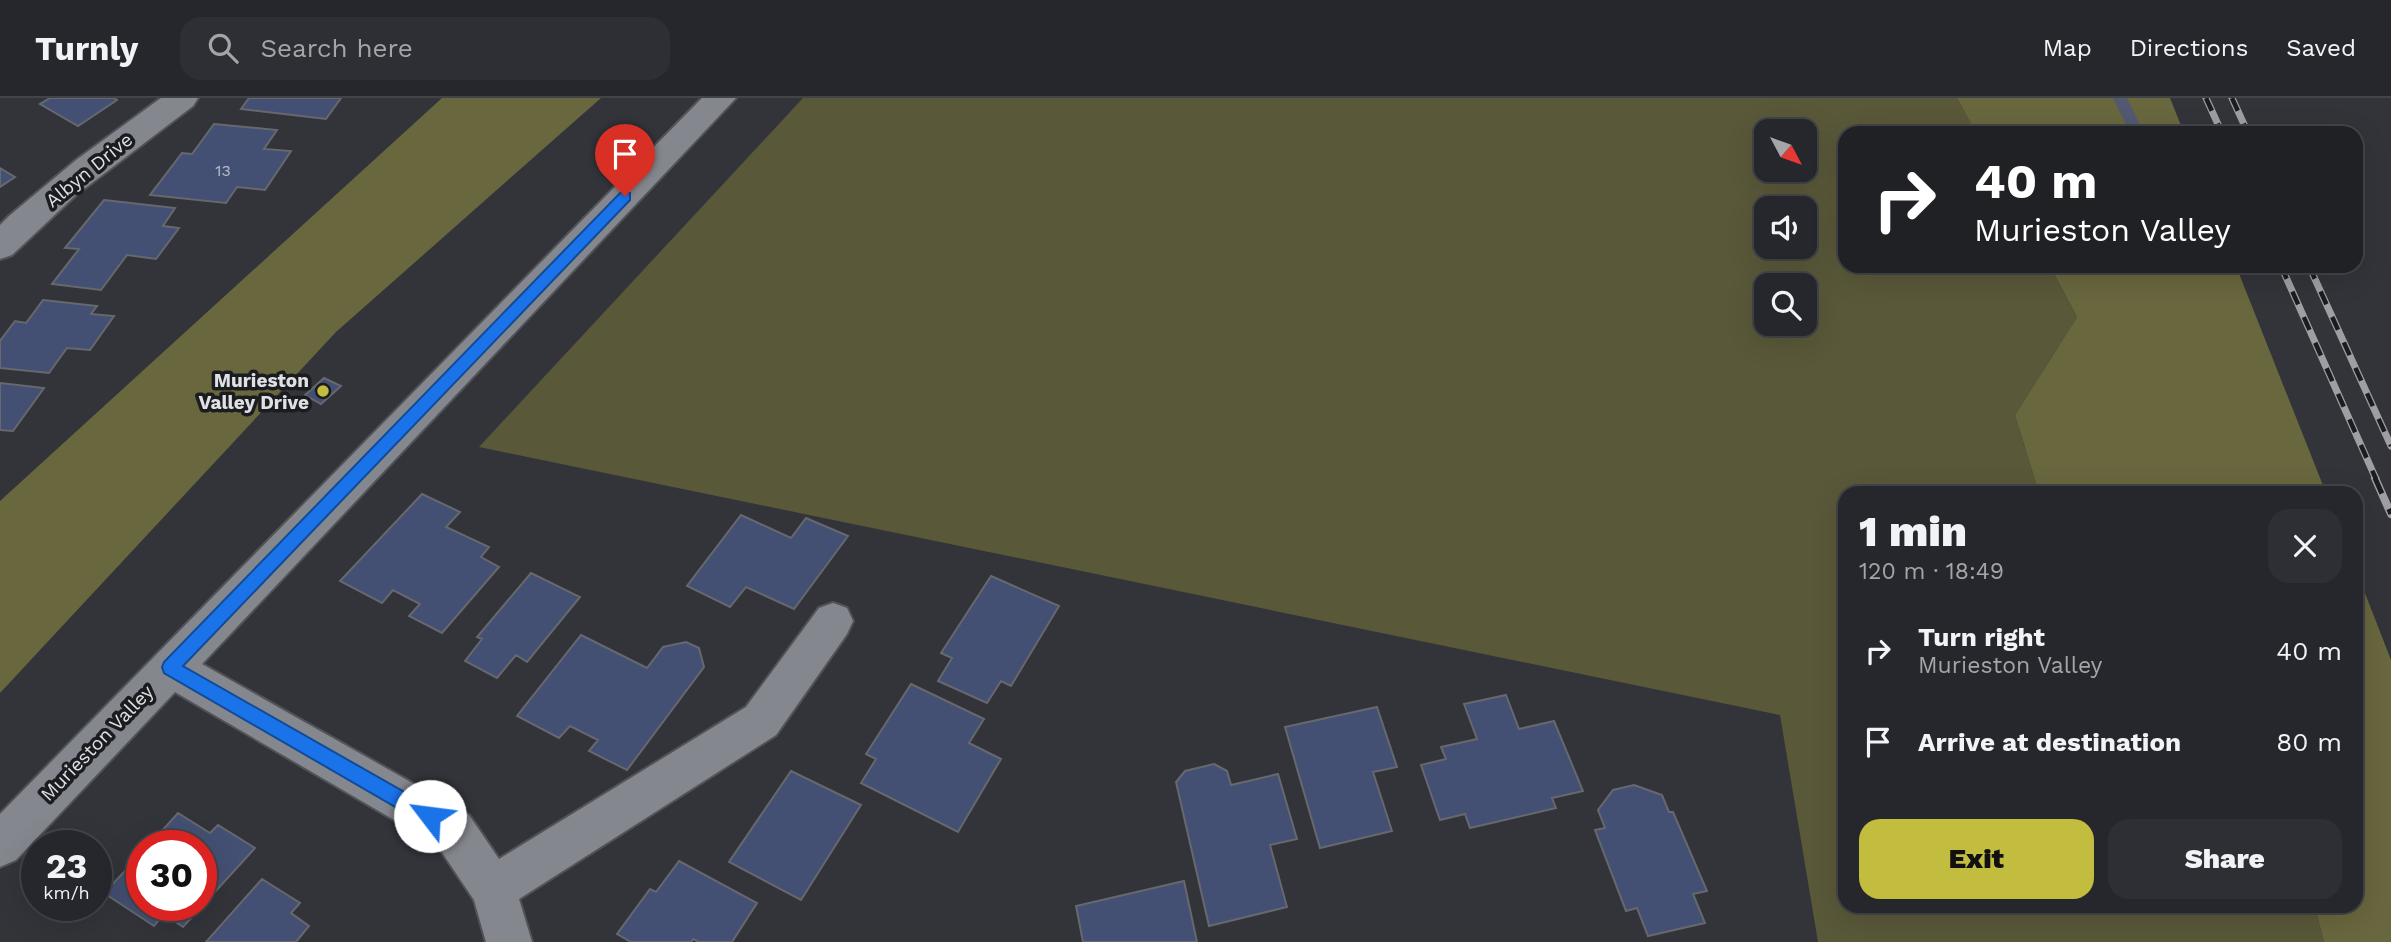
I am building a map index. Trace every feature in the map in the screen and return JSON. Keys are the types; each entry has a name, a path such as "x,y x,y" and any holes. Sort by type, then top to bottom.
{"street":[{"name":"Albyn Drive","path":"0,246 16,229 114,148 182,98"},
{"name":"Murieston Valley","path":"0,845 720,98"},
{"path":"493,889 761,722 833,621"},
{"path":"170,667 453,830 493,889 509,942"}],"shaded area":[{"path":"442,98 601,98 336,332 0,693 0,501"},
{"path":"803,98 1957,98 1972,126 1838,126 1838,273 2054,273 2077,317 2015,415 2037,486 1838,486 1838,913 2317,913 2324,942 1818,942 1780,715 479,447"},
{"path":"1957,98 2170,98 2181,126 1972,126"},
{"path":"2054,273 2239,273 2323,486 2037,486 2015,415 2077,317"},
{"path":"2363,588 2391,660 2391,942 2324,942 2317,913 2363,913"}],"building":[{"path":"50,98 117,100 78,126 40,104"},
{"path":"249,98 341,98 326,119 241,109"},
{"path":"214,124 277,130 264,149 291,151 265,190 237,187 226,203 150,195 182,153 192,154"},
{"path":"0,168 15,177 0,187"},
{"path":"104,200 175,208 163,226 179,228 156,259 127,255 101,290 52,284 79,249 65,248"},
{"path":"43,300 97,306 91,314 114,316 90,350 67,348 49,373 0,368 0,341 15,321 26,323"},
{"name":"Murieston Valley Drive","path":"324,378 341,386 321,404 305,395"},
{"path":"0,383 44,388 13,431 0,430"},
{"path":"422,494 460,512 446,527 489,547 481,557 499,567 442,633 409,616 420,604 393,590 382,603 340,581"},
{"path":"741,515 791,538 806,518 848,536 794,609 746,587 730,607 687,586"},
{"path":"531,573 580,597 527,662 516,655 497,678 465,661 482,639 477,637"},
{"path":"991,576 1059,606 1011,686 1001,681 987,703 938,681 952,658 941,653"},
{"path":"581,635 647,668 663,647 686,642 699,648 704,667 627,770 589,751 598,740 570,726 559,738 517,716"},
{"path":"911,684 984,719 969,743 1001,759 958,832 861,783 876,759 866,754"},
{"path":"1506,695 1519,729 1554,721 1583,791 1552,798 1556,808 1470,828 1465,814 1440,820 1421,765 1446,759 1441,747 1477,739 1464,704"},
{"path":"1377,707 1397,767 1373,772 1392,831 1320,848 1285,727"},
{"path":"1214,764 1227,771 1231,785 1278,774 1297,839 1270,845 1287,907 1209,926 1176,782 1185,771"},
{"path":"791,771 861,805 801,900 729,862"},
{"path":"1634,785 1662,795 1669,812 1673,812 1707,891 1693,894 1705,923 1648,936 1637,908 1626,911 1595,830 1605,828 1598,810 1613,790"},
{"path":"178,813 205,830 163,830"},
{"path":"218,825 255,848 217,890 217,830 213,830"},
{"path":"679,861 757,903 732,942 699,942 693,939 691,942 631,942 617,934 650,889 656,892"},
{"path":"126,870 126,908 112,898 112,885"},
{"path":"262,879 300,903 291,913 309,926 296,942 206,942"},
{"path":"1184,881 1197,942 1083,942 1076,906"},
{"path":"174,921 188,921 183,927"}],"waterway":[{"path":"2120,98 2134,126"}],"railway":[{"path":"2206,98 2219,126"},
{"path":"2232,98 2245,126"},
{"path":"2284,273 2376,479"},
{"path":"2312,273 2391,446"},
{"path":"2375,478 2391,514"}],"place":[{"name":"Murieston Valley Drive","path":"323,391"}],"route":[{"path":"430,816 170,667 625,196"}]}
